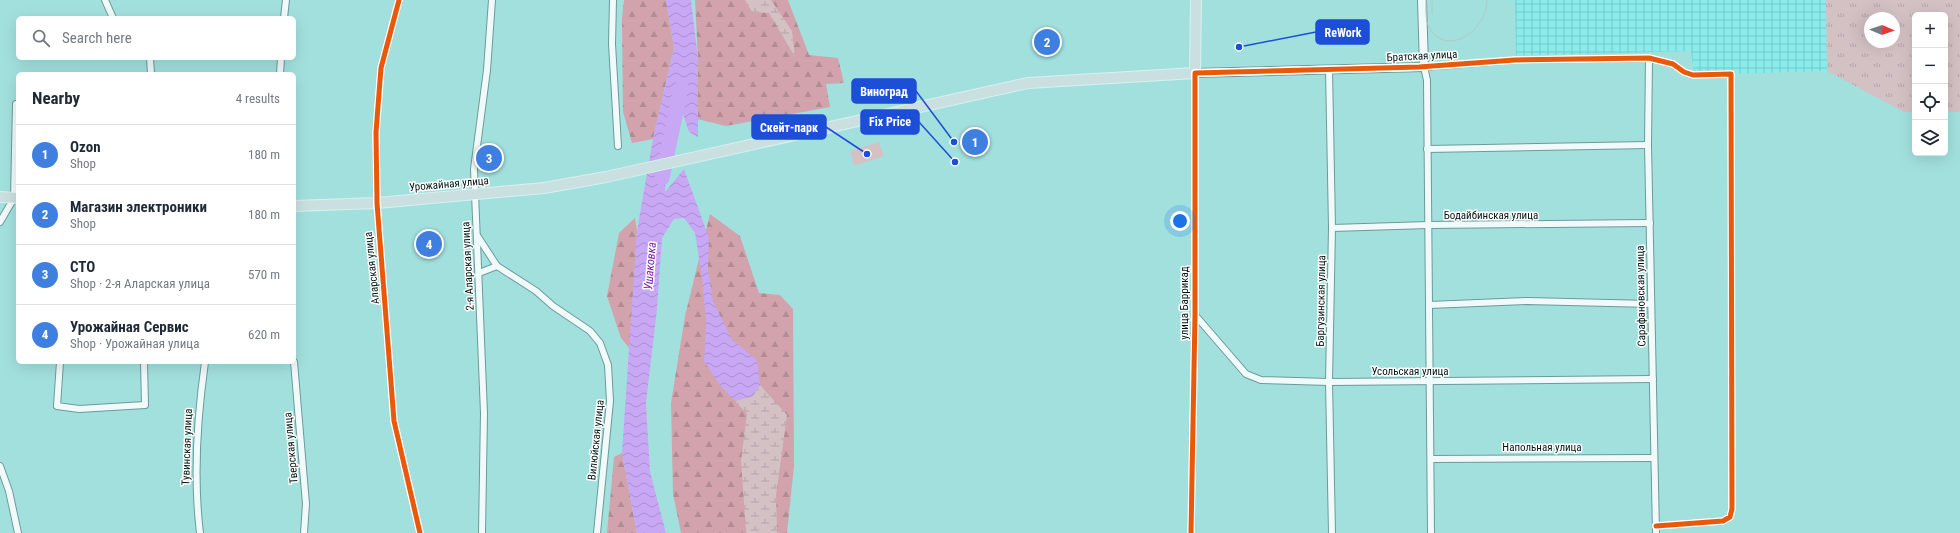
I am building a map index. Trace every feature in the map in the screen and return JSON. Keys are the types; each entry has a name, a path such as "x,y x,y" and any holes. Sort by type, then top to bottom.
{"main road":[{"name":"улица Баррикад","path":"1195,73 1196,0"},
{"name":"Урожайная улица","path":"296,206 377,203 544,188 606,177 1028,83 1195,73"},
{"path":"0,197 16,198"}],"street":[{"path":"105,0 111,16"},
{"path":"284,16 286,0"},
{"name":"Аларская улица","path":"399,0 381,68 376,132 377,203 394,421 420,533"},
{"name":"2-я Аларская улица","path":"482,533 484,413 479,273 474,194 475,157 487,70 492,0"},
{"path":"613,0 612,44 618,146"},
{"path":"1422,0 1424,67 1426,80 1432,533"},
{"name":"Братская улица","path":"1195,73 1424,67 1514,60 1649,58 1673,64 1684,72 1693,75 1731,74 1732,509 1730,517 1723,521 1656,526"},
{"name":"Сарафановская улица","path":"1649,58 1648,145 1656,533"},
{"path":"150,60 150,72"},
{"path":"280,72 281,60"},
{"name":"Баргузинская улица","path":"1329,69 1332,228 1329,382 1332,533"},
{"name":"улица Баррикад","path":"1191,533 1195,315 1195,73"},
{"path":"0,222 16,198 16,104"},
{"path":"1427,149 1648,145"},
{"name":"Бодайбинская улица","path":"1332,228 1428,225 1650,223"},
{"path":"477,236 497,266 479,273"},
{"name":"Вилюйская улица","path":"497,266 536,291 553,306 590,330 600,343 608,366 610,401 597,533"},
{"path":"1429,305 1527,301 1651,304"},
{"name":"Усольская улица","path":"1195,315 1246,374 1261,380 1329,382 1653,379"},
{"path":"60,364 57,406 80,409 145,404 144,364"},
{"name":"Тувинская улица","path":"200,533 196,499 198,407 205,364"},
{"name":"Тверская улица","path":"294,364 306,504 304,533"},
{"name":"Напольная улица","path":"1431,459 1654,458"},
{"path":"0,466 9,491 18,533"}],"shaded area":[{"path":"1512,0 1826,0 1827,71 1694,75 1691,51 1516,56 1515,3"}],"green space":[{"path":"624,0 666,0 674,48 653,139 632,143 623,112 622,18"},
{"path":"695,0 788,0 809,55 838,58 844,83 826,84 830,107 726,126 697,119 698,59"},
{"path":"745,0 771,0 792,31 795,57 769,13 752,12"},
{"path":"1826,0 1960,0 1960,112 1948,112 1948,12 1912,12 1912,112 1904,112 1827,71"},
{"path":"879,142 884,156 854,166 850,151"},
{"path":"710,214 740,236 759,293 780,295 793,309 794,466 787,533 681,533 673,494 671,403 685,316"},
{"path":"635,218 637,231 630,349 621,338 607,296 619,233"},
{"path":"760,385 787,415 776,495 777,533 747,533 746,531 741,461 747,414 735,401 753,396"},
{"path":"622,453 637,533 607,533 614,457"}],"water":[{"path":"666,0 691,0 698,59 698,137 689,132 682,111 671,106 663,155 666,174 665,192 684,169 709,238 708,269 713,301 732,340 757,360 760,385 753,396 735,401 720,385 704,361 706,322 702,277 695,233 684,218 674,219 662,238 657,309 646,403 650,472 666,533 637,533 622,453 637,231 653,139 674,48"}],"waterway":[{"name":"Ушаковка","path":"662,178 681,88"}],"tram line":[{"path":"1426,0 1426,17 1429,27 1436,36 1445,40 1455,40 1465,37 1474,30 1481,21 1487,0"},
{"path":"1432,0 1432,14"}],"cycle path":[{"path":"399,0 381,68 376,132 377,203 394,421 420,533"},
{"path":"1191,533 1195,315 1195,73 1419,67 1515,60 1649,58 1673,64 1684,72 1693,75 1731,74 1732,509 1730,517 1723,521 1656,526"}],"place":[{"name":"Магазин электроники","path":"1047,42"},
{"name":"ReWork","path":"1239,47"},
{"name":"Виноград","path":"954,142"},
{"name":"Ozon","path":"975,142"},
{"name":"Скейт-парк","path":"867,154"},
{"name":"СТО","path":"489,158"},
{"name":"Fix Price","path":"955,162"},
{"name":"Урожайная Сервис","path":"429,244"}]}
